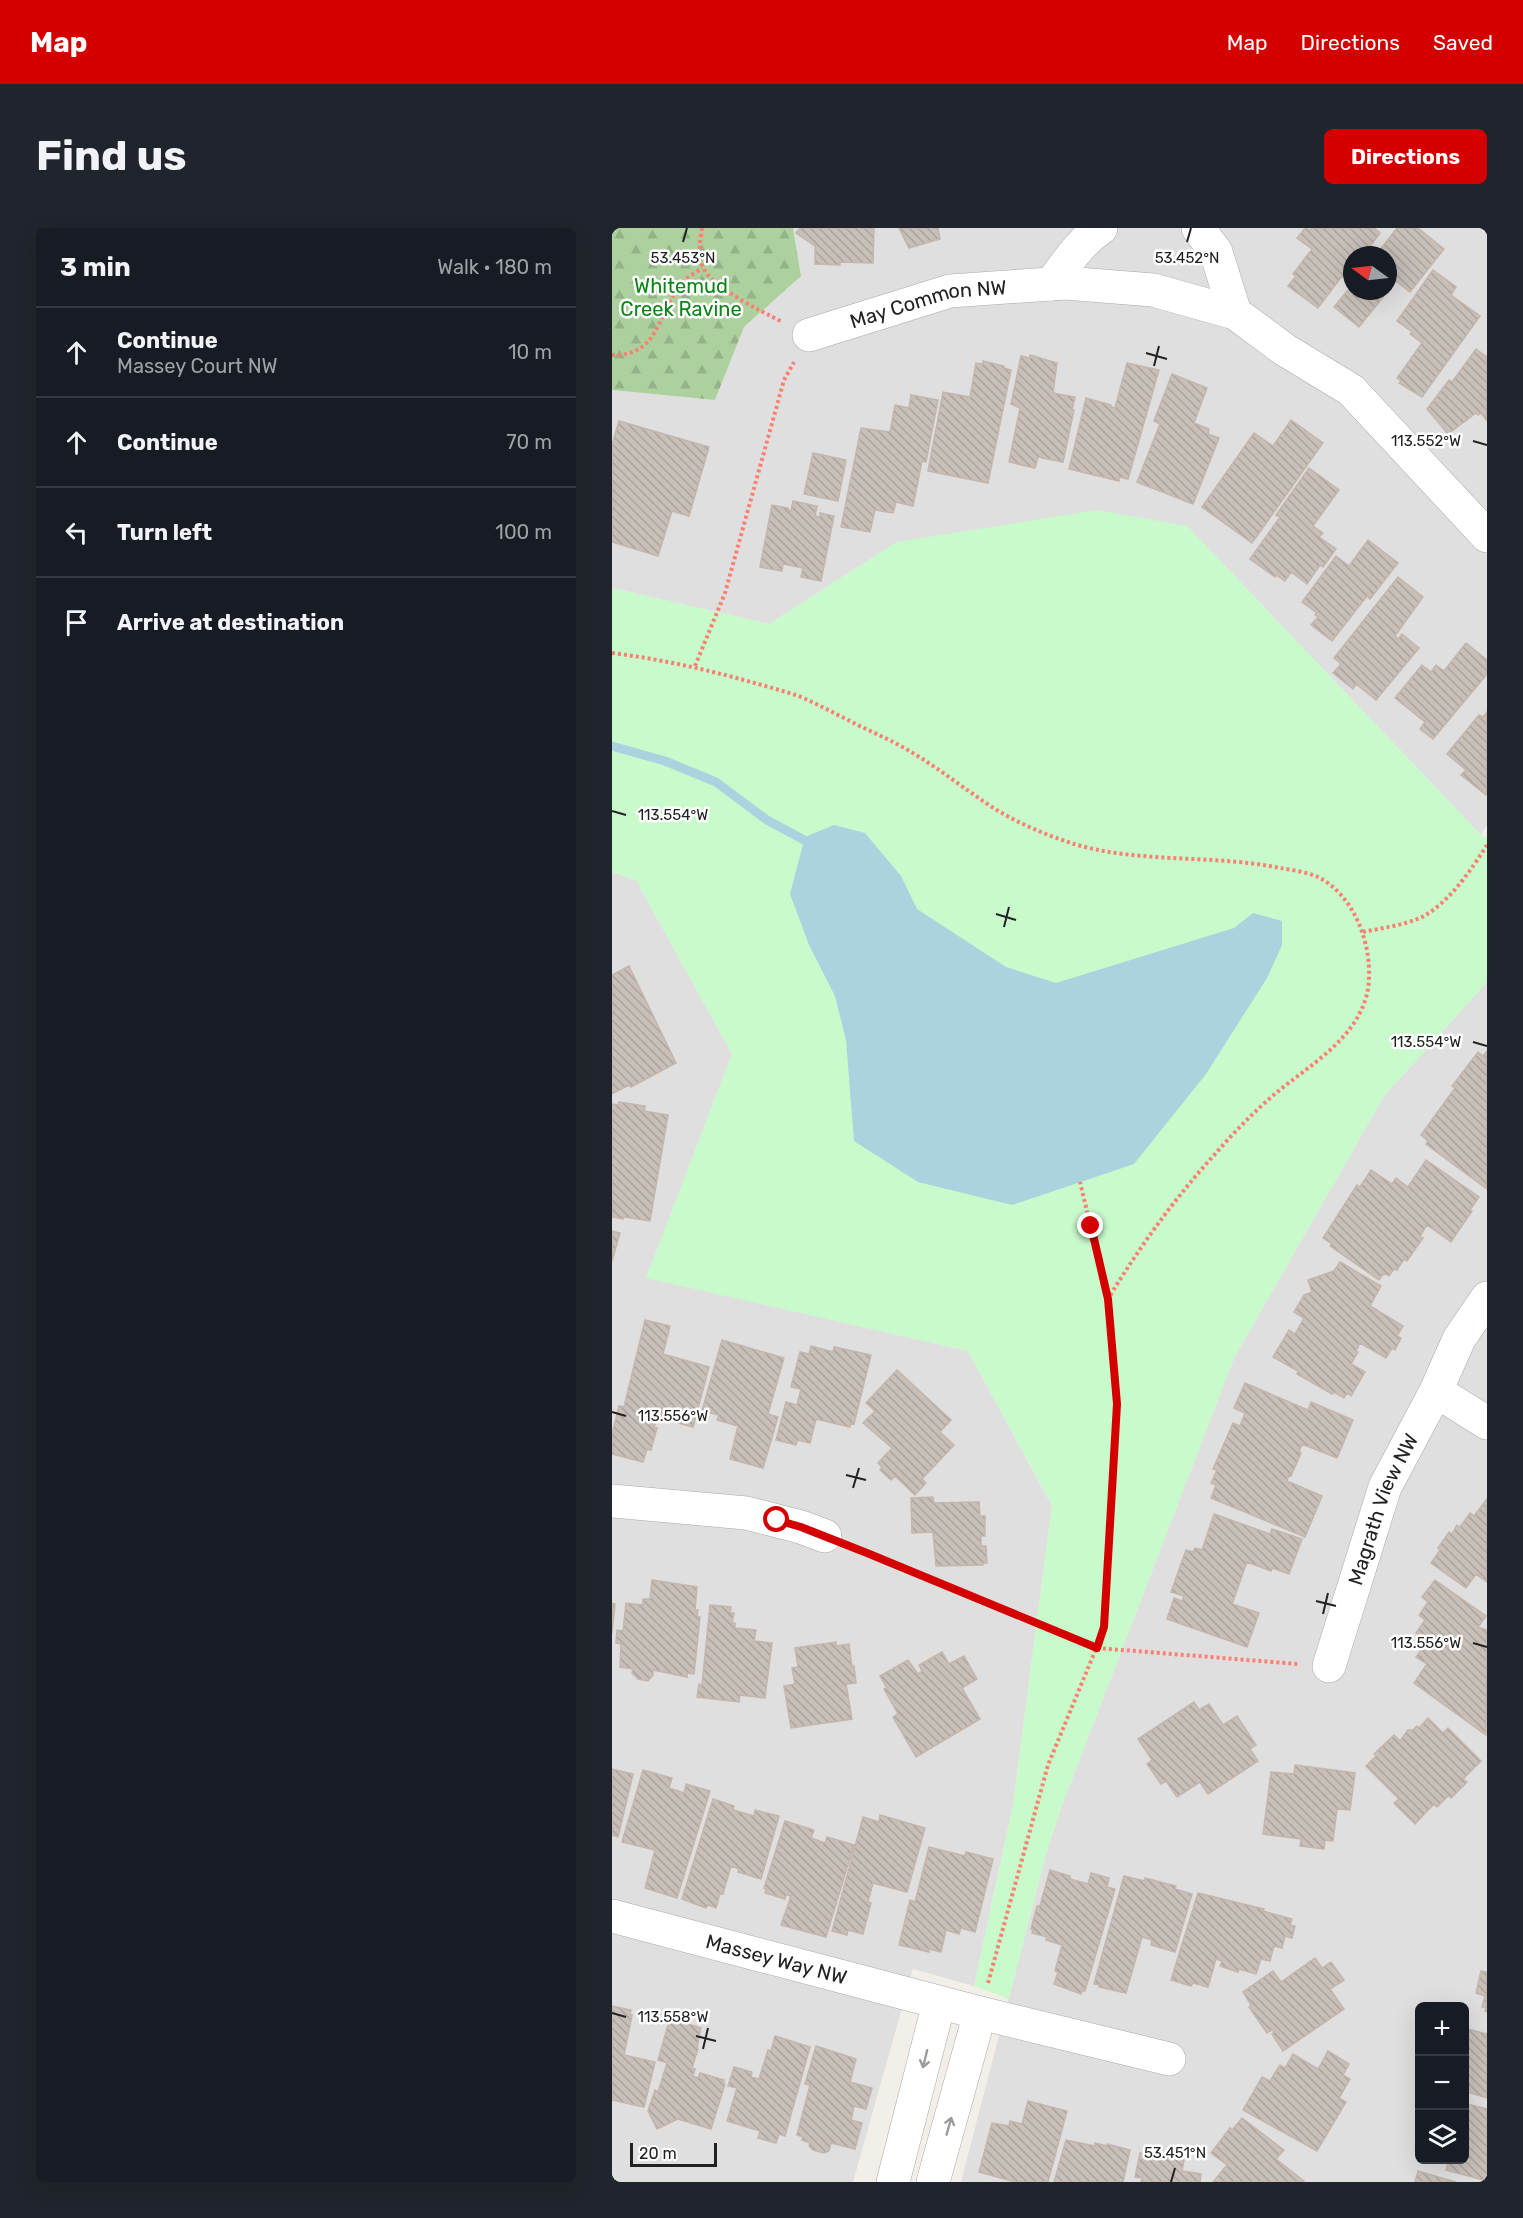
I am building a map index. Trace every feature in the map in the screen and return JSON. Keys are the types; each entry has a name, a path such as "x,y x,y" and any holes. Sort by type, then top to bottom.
{"street":[{"path":"1052,284 1076,251 1101,228"},
{"path":"1198,228 1216,252 1236,313"},
{"name":"May Common NW","path":"809,335 950,291 1052,284 1153,290 1236,313 1286,350 1351,390 1487,536"},
{"name":"Magrath View NW","path":"1329,1666 1385,1487 1436,1391 1459,1339 1487,1298"},
{"path":"1436,1391 1487,1423"},
{"path":"612,1501 746,1513 801,1527 825,1536"},
{"name":"Massey Way NW","path":"612,1916 939,2003 1169,2059"},
{"path":"893,2182 939,2003"},
{"path":"933,2182 980,2013"}],"path":[{"path":"695,666 725,593 784,380 809,335 792,328 723,288 702,268 699,247 702,228"},
{"path":"612,355 628,355 651,340 681,283 702,268"},
{"path":"612,652 695,666 800,696 905,748 1015,820 1074,844 1126,854 1257,863 1318,877 1333,888 1347,903 1363,932 1370,965 1368,991 1362,1009 1349,1032 1273,1096 1216,1152 1160,1219 1108,1299"},
{"path":"1363,932 1421,917 1434,909 1471,871 1487,845"},
{"path":"980,2013 1048,1765 1104,1627 1117,1404 1108,1299 1080,1182"},
{"path":"825,1536 1097,1648 1198,1658 1329,1666"}],"shaded area":[{"path":"793,228 1487,228 1487,825 1481,835 1187,526 897,542 769,624 612,588 612,390 715,400 744,327 801,276"},
{"path":"612,872 636,880 732,1054 647,1277 968,1351 1052,1506 1013,1805 974,1986 913,1969 853,2182 612,2182"},
{"path":"1487,982 1487,2182 961,2182 1046,1854 1061,1808 1234,1358 1384,1096"}],"green space":[{"name":"Whitemud Creek Ravine","path":"612,228 793,228 801,276 744,327 715,400 612,390"},
{"path":"1097,510 1187,526 1481,835 1487,837 1487,982 1384,1096 1234,1358 1061,1808 1046,1854 1009,1999 974,1986 1013,1805 1052,1505 968,1351 646,1278 732,1054 636,880 612,872 612,588 769,624 897,542"}],"water":[{"path":"834,825 865,833 901,876 917,909 1006,967 1056,983 1234,928 1253,913 1282,921 1282,945 1267,978 1206,1074 1134,1164 1012,1205 918,1182 854,1141 846,1040 835,996 809,945 790,894 805,837"}],"building":[{"path":"800,228 874,228 873,263 815,264 815,246 796,233"},
{"path":"899,228 938,228 940,239 909,248"},
{"path":"1305,228 1310,230 1312,228 1374,228 1380,233 1371,246 1343,246 1343,277 1318,308 1288,286 1296,276 1293,274 1312,249 1297,238"},
{"path":"1397,228 1418,228 1444,249 1410,292 1397,282 1397,246 1383,246"},
{"path":"1433,270 1456,287 1451,295 1480,316 1422,397 1399,383 1401,381 1397,378 1422,343 1397,321"},
{"path":"1343,296 1343,300 1381,300 1359,327 1334,307"},
{"path":"1476,349 1487,357 1487,421 1481,413 1478,415 1476,413 1448,434 1427,409 1449,380 1452,382"},
{"path":"1030,355 1057,363 1053,393 1075,397 1063,462 1038,457 1035,468 1009,462 1020,408 1011,404 1021,356 1030,358"},
{"path":"983,361 1011,370 988,483 928,471 943,392 970,397 976,363 983,364"},
{"path":"1127,363 1159,370 1128,479 1119,477 1119,481 1069,469 1086,398 1115,408"},
{"path":"1172,374 1207,388 1194,423 1209,429 1208,434 1219,438 1193,504 1137,482 1160,424 1154,421"},
{"path":"911,395 938,400 926,462 922,461 913,506 896,502 893,513 875,510 870,532 841,527 861,428 890,432 895,405 909,408"},
{"path":"1291,420 1323,443 1252,543 1202,507 1254,433 1273,446"},
{"path":"619,421 709,447 689,516 672,511 658,556 612,542 612,445"},
{"path":"813,453 846,460 838,501 804,494"},
{"path":"1309,468 1339,490 1313,526 1323,533 1319,537 1336,549 1323,567 1320,565 1307,584 1291,572 1285,581 1276,575 1275,577 1250,559 1280,517 1276,515"},
{"path":"793,501 817,506 815,516 820,517 820,513 834,516 821,581 801,577 803,568 783,564 782,571 760,567 772,505 788,508 791,511"},
{"path":"1368,540 1398,563 1370,599 1367,596 1332,641 1311,625 1318,617 1315,615 1317,613 1302,602 1336,556 1349,566"},
{"path":"1398,577 1423,597 1395,636 1398,639 1402,634 1419,648 1376,700 1356,684 1353,689 1333,673 1341,664 1334,658"},
{"path":"1466,643 1487,660 1487,674 1433,739 1420,729 1425,722 1395,698 1422,665 1431,672 1436,665 1444,671"},
{"path":"1487,712 1486,795 1461,775 1466,770 1447,754 1479,715 1483,717"},
{"path":"629,966 676,1063 631,1087 629,1085 612,1094 612,975"},
{"path":"1487,1051 1487,1189 1426,1144 1428,1141 1421,1135 1455,1088 1452,1086 1478,1052 1483,1056"},
{"path":"619,1102 645,1106 644,1111 668,1115 650,1221 612,1217 612,1104 618,1105"},
{"path":"1426,1160 1479,1197 1451,1242 1427,1225 1420,1236 1423,1238 1407,1261 1404,1259 1397,1270 1394,1269 1389,1276 1384,1273 1379,1280 1330,1246 1332,1244 1323,1238 1357,1185 1360,1187 1371,1170 1392,1184 1396,1178 1408,1187"},
{"path":"612,1231 620,1233 612,1261"},
{"path":"1340,1262 1381,1286 1370,1306 1403,1326 1397,1336 1401,1338 1395,1350 1392,1348 1386,1358 1360,1343 1351,1364 1365,1372 1351,1396 1347,1393 1344,1398 1334,1392 1332,1394 1297,1374 1298,1371 1273,1357 1289,1330 1295,1334 1304,1318 1294,1312 1304,1295 1312,1292 1308,1280 1334,1271"},
{"path":"645,1320 670,1326 663,1354 709,1367 693,1427 657,1417 654,1428 657,1428 651,1450 647,1449 643,1462 612,1454 612,1434 619,1406 624,1407"},
{"path":"722,1340 784,1358 768,1414 778,1417 763,1468 730,1459 738,1426 717,1420 719,1415 702,1411"},
{"path":"811,1346 833,1352 834,1347 871,1355 854,1424 851,1423 850,1427 816,1419 810,1443 797,1440 796,1445 776,1440 786,1402 797,1405 801,1389 791,1387 800,1352 809,1354"},
{"path":"897,1370 951,1420 940,1432 954,1445 922,1479 926,1483 915,1495 895,1476 891,1480 880,1470 882,1467 878,1463 892,1448 863,1423 875,1411 866,1403"},
{"path":"1245,1383 1308,1410 1311,1402 1353,1420 1337,1458 1302,1444 1299,1452 1301,1453 1291,1476 1289,1475 1287,1481 1322,1496 1305,1537 1211,1498 1216,1485 1211,1483 1217,1470 1213,1469 1233,1423 1240,1426 1245,1413 1234,1408"},
{"path":"933,1497 934,1503 979,1502 980,1516 985,1516 985,1536 981,1536 981,1546 986,1546 987,1563 936,1566 933,1532 912,1533 911,1498"},
{"path":"1487,1499 1487,1582 1476,1574 1466,1588 1431,1563 1449,1532 1452,1534 1457,1525 1460,1527 1470,1513 1474,1516"},
{"path":"1214,1514 1270,1534 1272,1529 1302,1539 1289,1574 1272,1568 1271,1571 1247,1562 1232,1604 1259,1613 1247,1647 1167,1619 1174,1598 1182,1601 1184,1596 1171,1592 1186,1550 1193,1552 1195,1548 1202,1550"},
{"path":"652,1580 697,1587 695,1610 698,1610 697,1616 700,1617 694,1674 687,1673 687,1677 653,1670 653,1675 648,1681 638,1679 632,1673 633,1669 620,1667 621,1644 616,1643 617,1630 623,1631 626,1603 643,1605 643,1599 650,1599"},
{"path":"1435,1580 1486,1616 1478,1627 1487,1630 1486,1735 1414,1683 1427,1664 1416,1657 1427,1641 1416,1633 1425,1620 1419,1615 1428,1602 1422,1597"},
{"path":"612,1603 615,1604 612,1633"},
{"path":"710,1605 731,1607 730,1613 734,1613 732,1623 735,1623 735,1628 756,1630 754,1641 772,1643 765,1698 740,1695 739,1702 697,1697 699,1684 702,1685"},
{"path":"836,1642 836,1646 849,1644 852,1667 854,1666 856,1683 846,1684 852,1719 791,1728 784,1686 795,1684 792,1668 798,1667 795,1648"},
{"path":"942,1652 949,1664 964,1656 977,1679 962,1688 980,1719 916,1757 893,1717 898,1714 884,1689 887,1688 880,1676 908,1660 918,1674 922,1671 919,1665"},
{"path":"1194,1702 1199,1710 1209,1704 1223,1725 1237,1716 1256,1745 1250,1749 1258,1761 1208,1794 1200,1782 1177,1797 1166,1781 1161,1784 1147,1764 1152,1760 1138,1739"},
{"path":"1428,1718 1443,1733 1448,1728 1481,1761 1463,1779 1467,1782 1451,1798 1449,1795 1437,1807 1434,1804 1415,1824 1394,1803 1399,1799 1366,1766 1376,1756 1374,1754 1394,1735 1400,1741 1408,1730 1413,1730 1417,1726 1419,1728"},
{"path":"1295,1765 1355,1773 1350,1810 1337,1809 1333,1841 1325,1840 1324,1849 1300,1846 1301,1839 1263,1834 1271,1772 1294,1774"},
{"path":"612,1769 633,1774 618,1837 612,1835"},
{"path":"643,1770 672,1778 669,1788 684,1793 686,1784 710,1791 677,1898 645,1888 655,1850 622,1842"},
{"path":"713,1799 734,1806 733,1810 754,1816 755,1810 779,1816 761,1879 738,1872 739,1869 731,1866 723,1894 720,1893 716,1908 708,1905 706,1908 682,1899"},
{"path":"880,1815 925,1828 907,1892 873,1883 868,1902 871,1903 863,1934 848,1930 847,1935 832,1931 863,1817 879,1822"},
{"path":"785,1821 814,1830 811,1838 825,1843 827,1837 854,1845 826,1937 781,1925 791,1896 786,1895 785,1899 765,1893 764,1888"},
{"path":"929,1847 965,1856 966,1852 993,1859 975,1932 961,1928 959,1934 946,1930 941,1952 929,1949 929,1952 899,1945 910,1900 915,1902"},
{"path":"1050,1870 1088,1884 1091,1873 1109,1878 1107,1887 1115,1889 1085,1991 1082,1990 1081,1994 1054,1984 1062,1945 1046,1940 1047,1937 1032,1933 1031,1929"},
{"path":"1124,1876 1145,1881 1145,1878 1176,1886 1175,1889 1192,1894 1175,1952 1151,1945 1152,1940 1142,1937 1126,1993 1094,1984"},
{"path":"1198,1893 1264,1909 1263,1911 1292,1919 1290,1925 1295,1926 1292,1938 1285,1936 1282,1948 1274,1946 1270,1961 1261,1959 1256,1974 1239,1969 1238,1972 1220,1966 1222,1961 1216,1959 1208,1987 1193,1983 1191,1986 1171,1980"},
{"path":"1315,1958 1322,1968 1331,1962 1344,1980 1330,1989 1344,2009 1283,2051 1272,2034 1274,2032 1272,2030 1267,2033 1249,2007 1251,2005 1243,1992 1273,1971 1281,1982"},
{"path":"1481,1971 1487,1972 1487,2012 1486,2008 1482,2007 1485,1996 1476,1993"},
{"path":"612,2006 631,2010 624,2055 655,2062 644,2107 612,2100"},
{"path":"670,2018 701,2028 692,2068 695,2069 693,2076 698,2078 700,2073 724,2080 723,2084 725,2084 711,2129 678,2119 657,2129 648,2111 655,2090 658,2092 667,2063 658,2060"},
{"path":"1469,2029 1487,2034 1487,2098 1469,2093"},
{"path":"775,2036 810,2047 785,2136 779,2134 776,2143 758,2138 760,2131 727,2121 737,2088 728,2086 734,2067 752,2072 751,2077 759,2079"},
{"path":"816,2046 856,2059 850,2082 872,2088 866,2109 854,2106 851,2120 862,2123 855,2149 831,2143 829,2151 824,2153 813,2150 809,2146 810,2143 797,2135 810,2085 805,2084"},
{"path":"1328,2051 1349,2064 1343,2075 1350,2079 1339,2098 1346,2102 1317,2151 1243,2110 1262,2077 1270,2081 1280,2065 1285,2068 1293,2054 1318,2069"},
{"path":"1028,2101 1067,2111 1048,2182 1015,2182 979,2172 992,2123 1009,2126 1010,2121 1022,2124"},
{"path":"1469,2104 1487,2109 1487,2181 1446,2170 1448,2164 1469,2164"},
{"path":"1242,2118 1284,2150 1276,2159 1303,2182 1213,2182 1227,2165 1211,2153 1230,2128 1232,2130"},
{"path":"1066,2140 1095,2146 1095,2143 1107,2146 1107,2144 1130,2150 1123,2182 1054,2182"},
{"path":"1144,2152 1184,2160 1182,2171 1201,2174 1200,2182 1141,2182 1142,2178 1135,2177 1140,2153 1144,2154"},
{"path":"1418,2171 1456,2182 1415,2182"}],"waterway":[{"path":"612,746 665,761 716,782 767,820 804,840"}],"route":[{"path":"777,1520 867,1553 1097,1648 1104,1627 1117,1404 1108,1299 1091,1226"}]}
